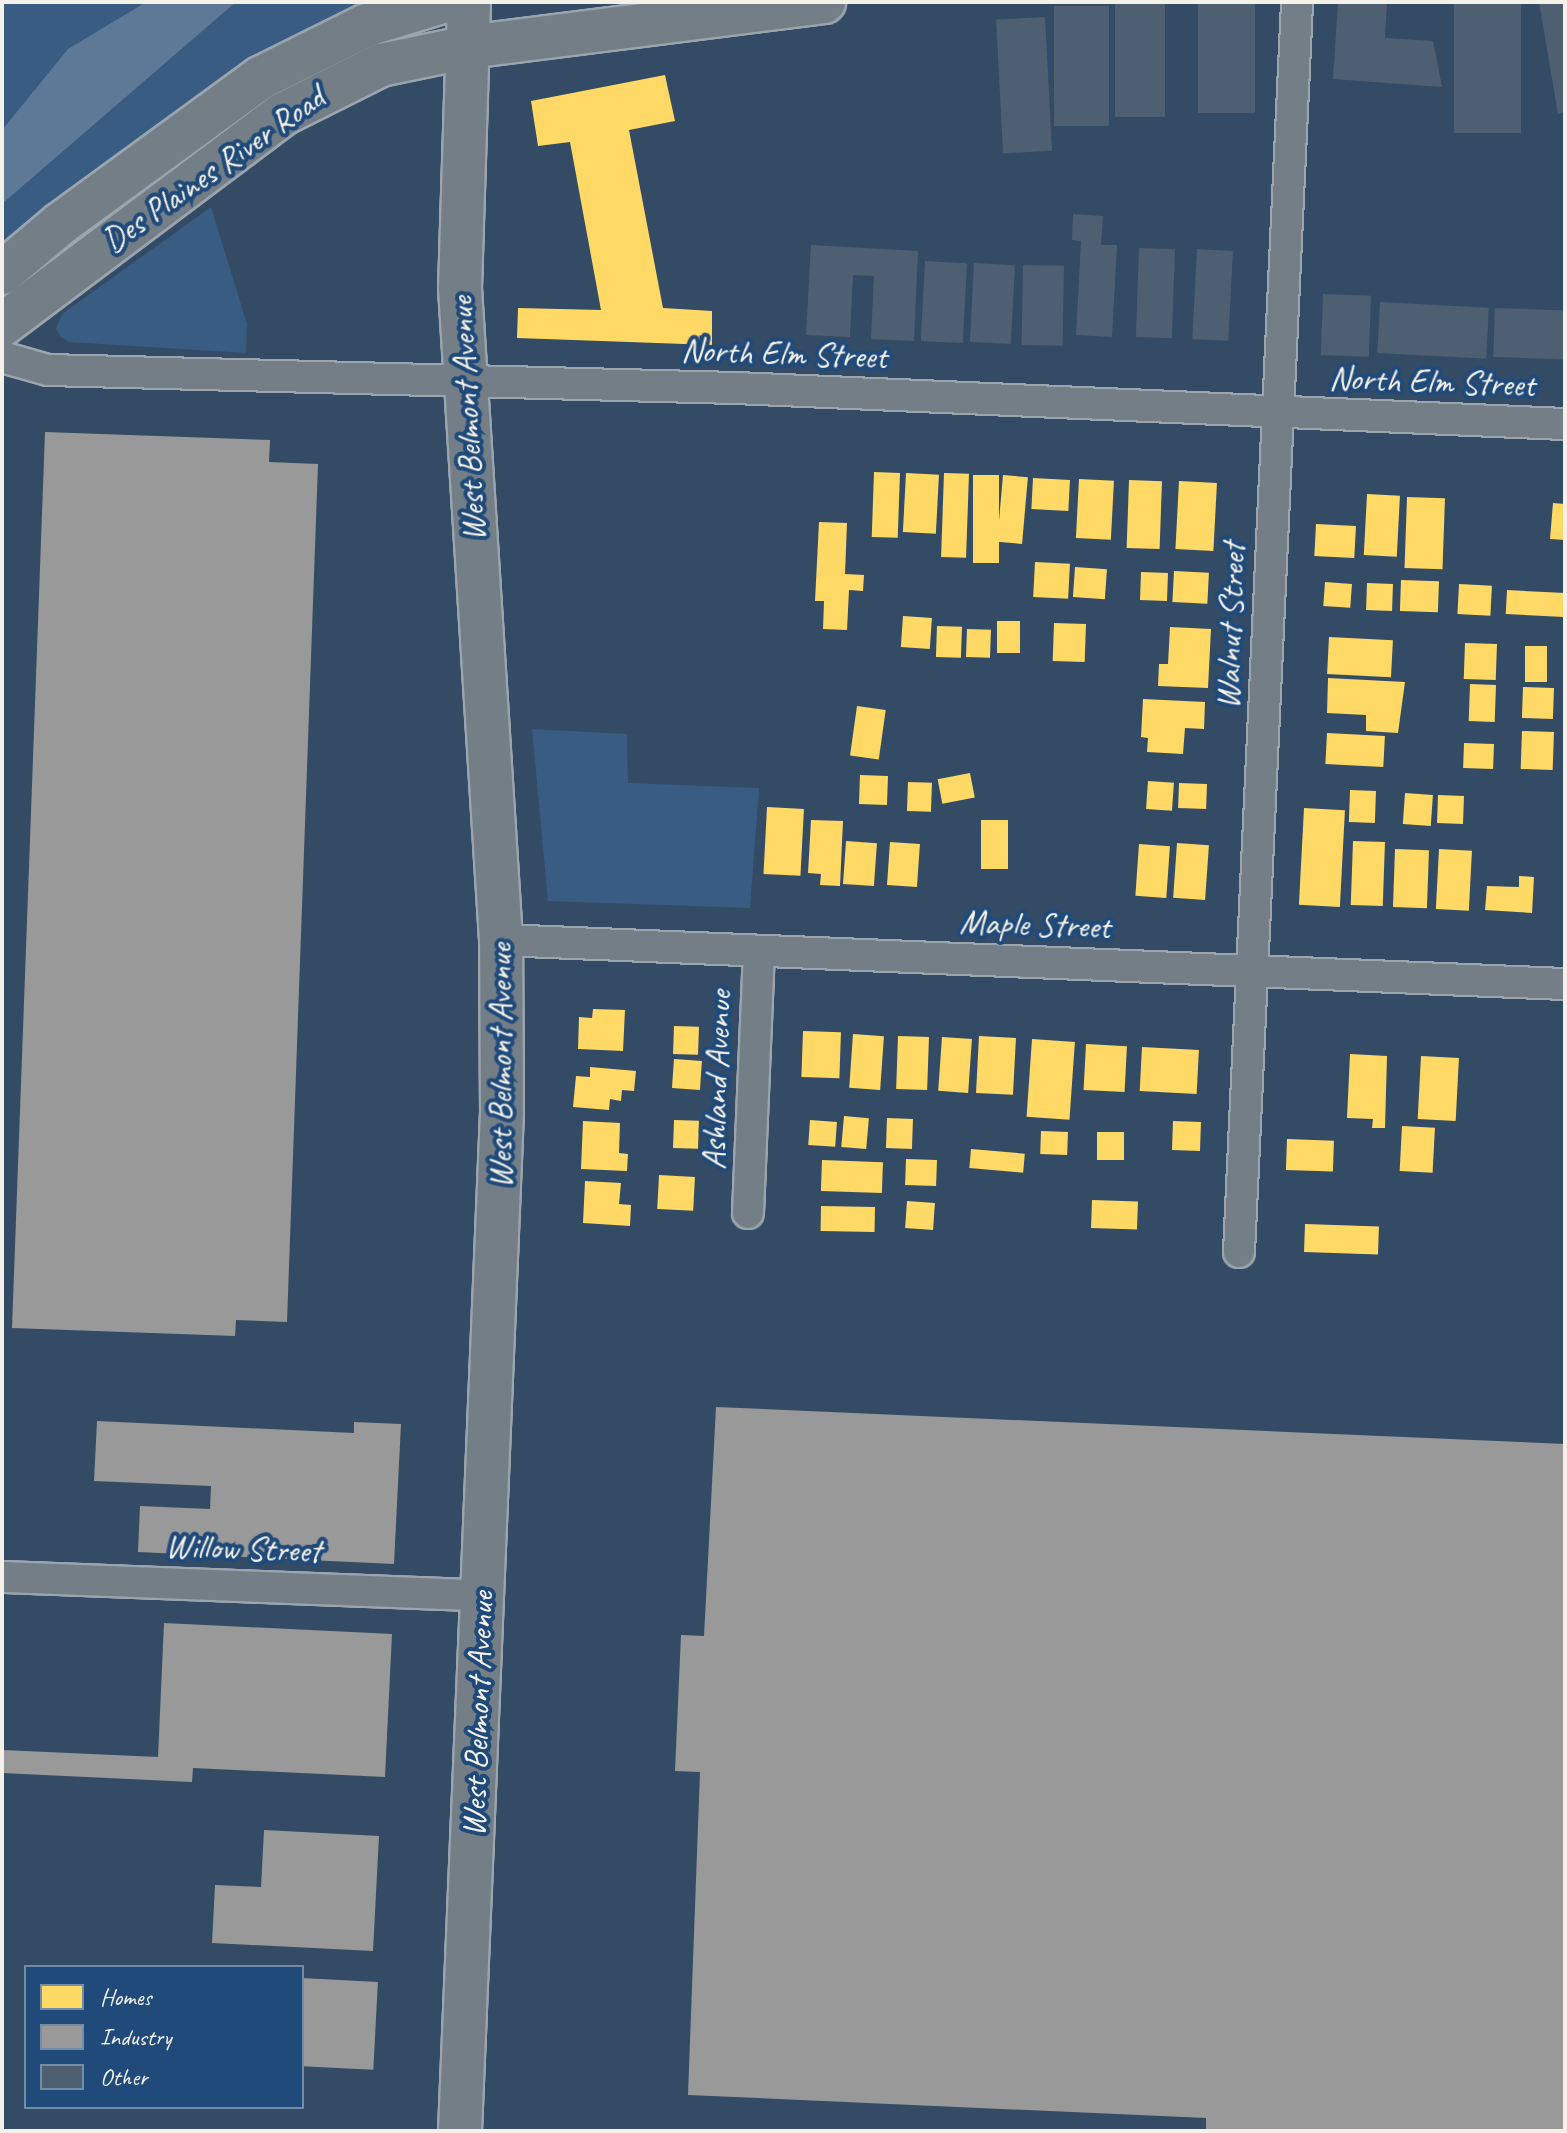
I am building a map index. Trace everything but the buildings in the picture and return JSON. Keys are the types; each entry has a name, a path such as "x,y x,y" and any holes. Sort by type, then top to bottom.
{"main road":[{"name":"Des Plaines River Road","path":"2,273 60,224 260,78 367,25 442,2"},
{"name":"West Belmont Avenue","path":"460,2131 481,1595 500,1217 501,940 463,380 460,288 469,2"},
{"name":"Des Plaines River Road","path":"2,325 283,114 381,65 468,47 824,2"}],"street":[{"name":"Walnut Street","path":"1239,1252 1297,2"},
{"name":"North Elm Street","path":"2,357 48,370 463,380 1565,424"},
{"name":"Maple Street","path":"501,940 1565,984"},
{"name":"Ashland Avenue","path":"748,1213 759,951"},
{"name":"Willow Street","path":"2,1577 481,1595"}],"shaded area":[{"path":"2,2 146,2 68,50 2,130"},
{"path":"146,2 236,2 2,204 2,130 68,49"},
{"path":"236,2 364,2 300,36 2,249 2,204"},
{"path":"211,207 247,324 246,353 69,342 61,337 56,329 62,314"},
{"path":"532,729 627,734 628,783 759,788 750,908 548,901"}]}
